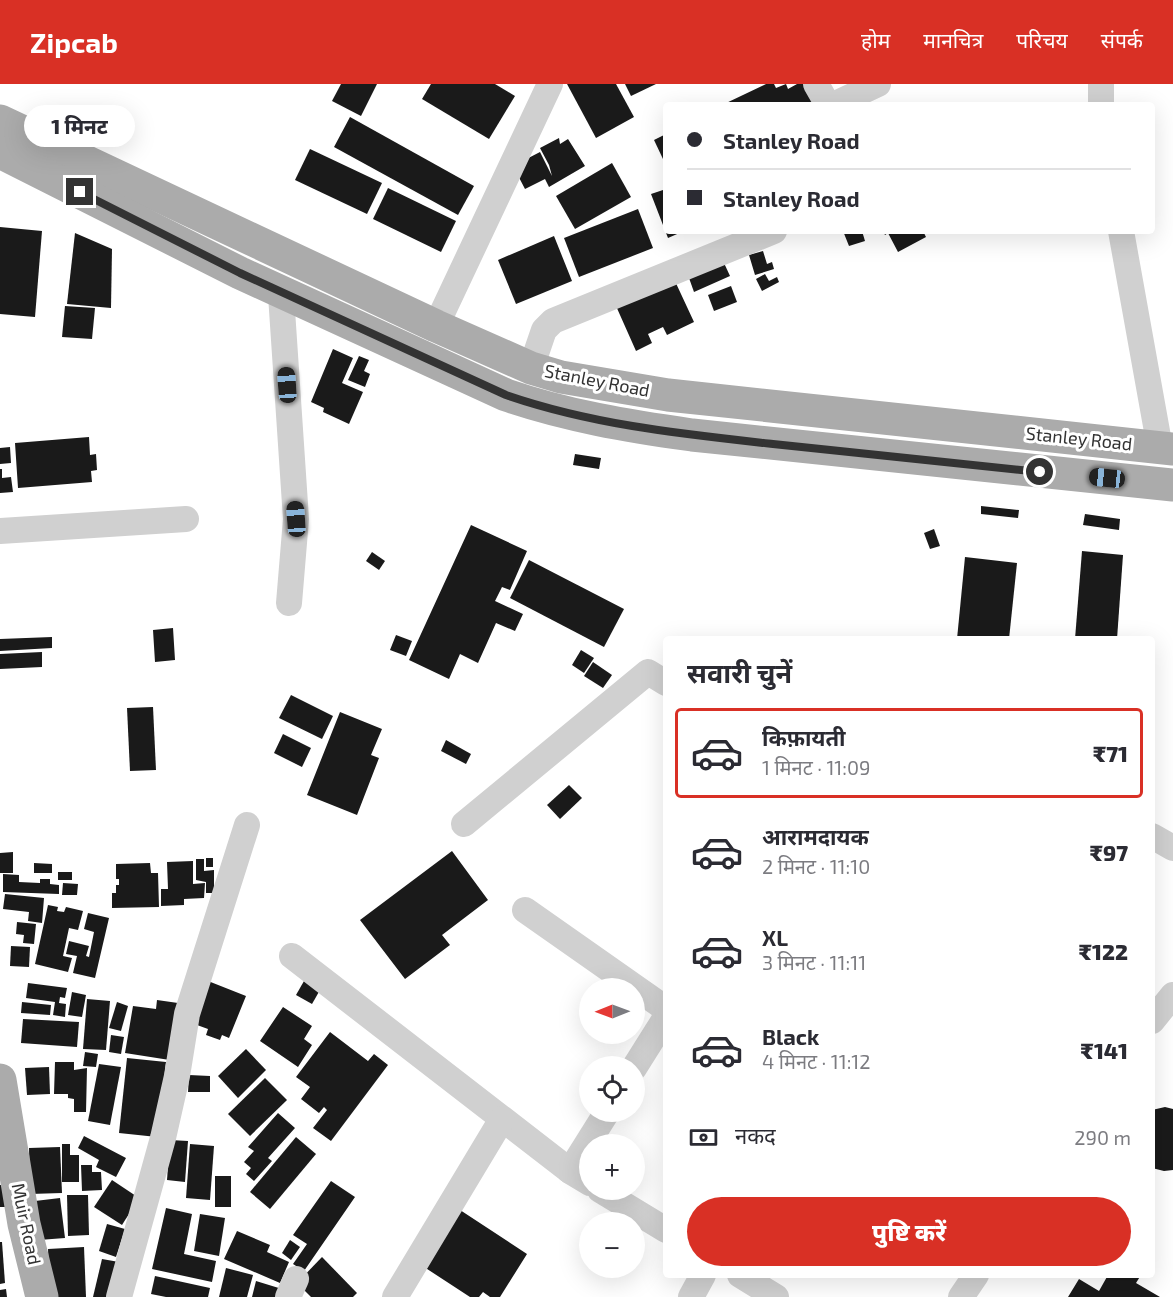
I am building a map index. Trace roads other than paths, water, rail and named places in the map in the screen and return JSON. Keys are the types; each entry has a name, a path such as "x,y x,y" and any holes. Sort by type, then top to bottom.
{"main road":[{"name":"Stanley Road","path":"0,121 436,326 531,368 581,381 668,395 1166,448"},
{"name":"Stanley Road","path":"0,152 279,291 506,395 545,408 616,424 692,435 1173,485"},
{"name":"Muir Road","path":"0,1080 24,1224 42,1297"}],"street":[{"path":"816,84 826,102"},
{"path":"839,102 878,84"},
{"path":"436,326 542,87"},
{"path":"531,368 544,330 553,321 767,234"},
{"path":"1122,234 1166,448"},
{"path":"279,291 296,519 289,603"},
{"path":"0,531 186,519"},
{"path":"464,824 648,672 663,682"},
{"path":"118,1297 163,1138 177,1076 187,1014 247,825"},
{"path":"1155,838 1173,848"},
{"path":"525,910 663,1007"},
{"path":"292,956 579,1176"},
{"path":"1155,1017 1173,995"},
{"path":"642,1056 663,1022"},
{"path":"395,1297 502,1119"},
{"path":"616,1200 663,1228"},
{"path":"691,1297 701,1278"},
{"path":"745,1278 776,1297"},
{"path":"961,1297 974,1278"}]}
